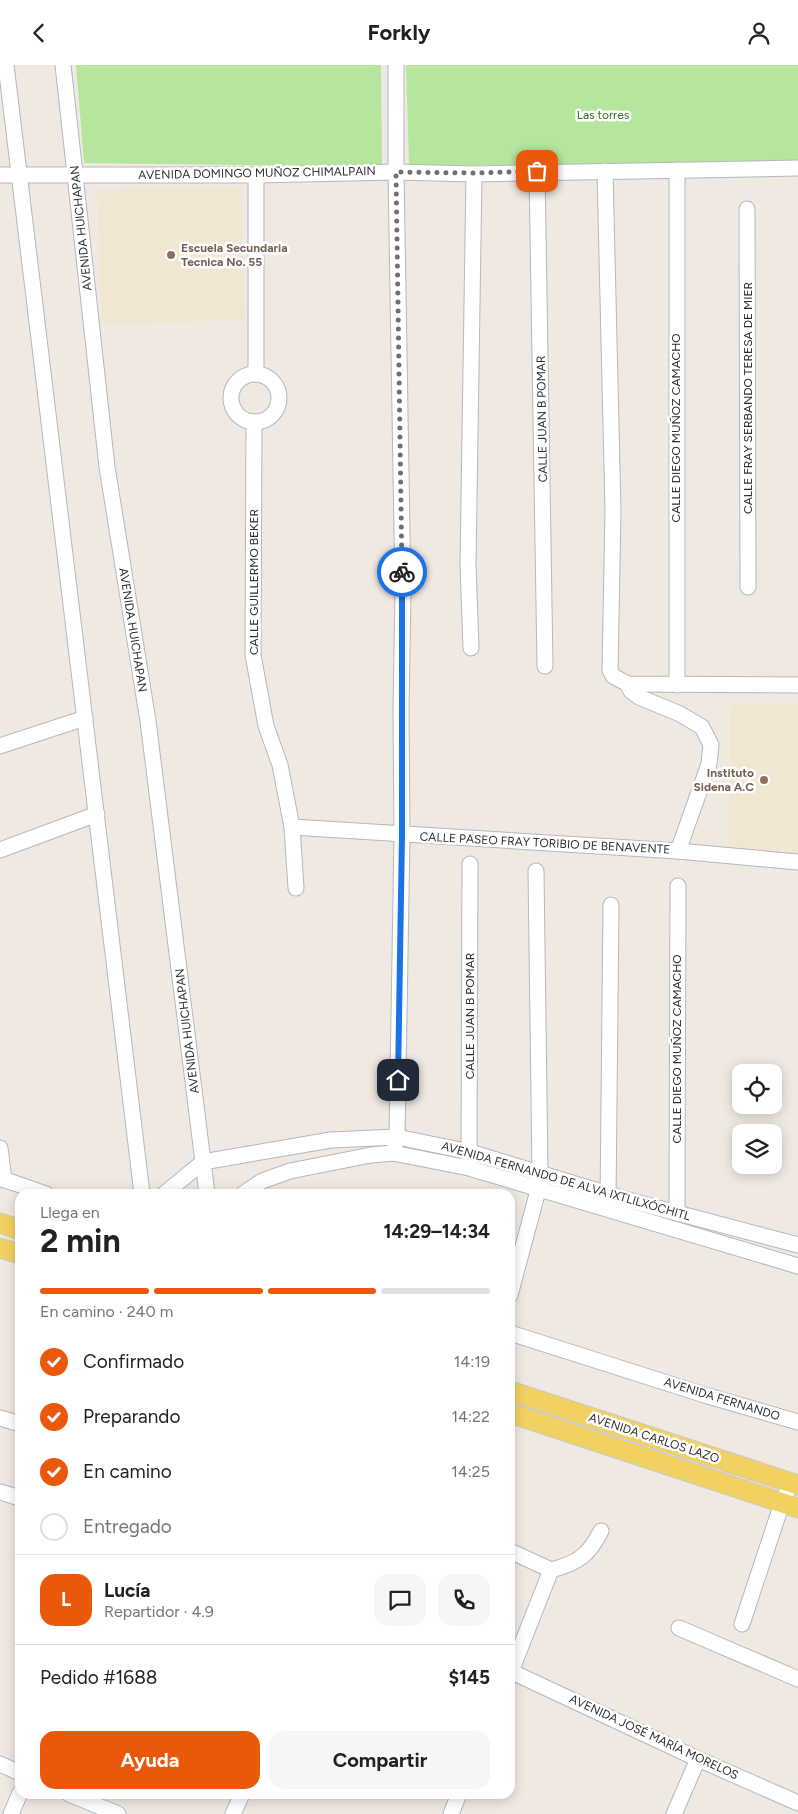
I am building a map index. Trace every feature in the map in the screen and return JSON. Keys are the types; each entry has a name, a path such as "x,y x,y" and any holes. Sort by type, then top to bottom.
{"main road":[{"path":"0,1223 15,1228"},
{"path":"0,1247 15,1252"},
{"name":"AVENIDA CARLOS LAZO","path":"515,1393 794,1484"},
{"path":"515,1415 790,1506"}],"street":[{"path":"6,65 98,815 141,1189"},
{"name":"AVENIDA HUICHAPAN","path":"63,65 107,467 148,721 207,1189"},
{"path":"393,1153 397,1137 402,835 401,710 403,592 396,65"},
{"name":"AVENIDA DOMINGO MUÑOZ CHIMALPAIN","path":"0,175 256,175 798,168"},
{"name":"CALLE DIEGO MUÑOZ CAMACHO","path":"677,170 677,685"},
{"name":"CALLE JUAN B POMAR","path":"537,171 545,666"},
{"path":"605,171 613,510 610,670 613,676 628,684 798,685"},
{"path":"471,648 468,565 474,173"},
{"path":"256,175 256,373"},
{"name":"CALLE FRAY SERBANDO TERESA DE MIER","path":"747,209 748,587"},
{"path":"256,373 273,381 278,389 279,399 277,408 272,415 264,420 254,422 245,420 238,414 232,406 231,397 233,388 238,380 246,375 256,373"},
{"name":"CALLE GUILLERMO BEKER","path":"254,422 254,655 266,726 280,765 292,827 296,888"},
{"path":"628,684 631,691 640,697 680,713 702,727 711,745 709,765 678,851"},
{"path":"0,746 85,718"},
{"path":"0,850 98,815"},
{"name":"CALLE PASEO FRAY TORIBIO DE BENAVENTE","path":"292,827 678,851 798,862"},
{"name":"CALLE JUAN B POMAR","path":"469,1168 470,864"},
{"path":"515,1276 538,1189 540,1172 536,871"},
{"name":"CALLE DIEGO MUÑOZ CAMACHO","path":"677,1212 678,886"},
{"path":"608,1210 611,905"},
{"name":"AVENIDA FERNANDO DE ALVA IXTLILXÓCHITL","path":"170,1189 204,1162 331,1140 397,1137 470,1152 609,1193 798,1245"},
{"path":"0,1148 2,1179 31,1189"},
{"name":"AVENIDA FERNANDO DE ALVA IXTLILXÓCHITL","path":"250,1189 262,1181 290,1171 371,1155 393,1153 469,1168 798,1266"},
{"name":"AVENIDA FERNANDO","path":"515,1335 798,1422"},
{"path":"0,1418 15,1422"},
{"path":"742,1624 790,1506 794,1484"},
{"path":"0,1492 15,1496"},
{"path":"515,1553 551,1570 566,1566 588,1553 602,1531"},
{"path":"515,1660 551,1570"},
{"path":"679,1628 798,1679"},
{"name":"AVENIDA JOSÉ MARÍA MORELOS","path":"515,1674 798,1803"},
{"path":"674,1814 698,1759"},
{"path":"0,1764 15,1771"},
{"path":"10,1814 17,1799"},
{"path":"81,1799 118,1814"},
{"path":"233,1814 240,1799"},
{"path":"451,1814 457,1799"}],"shaded area":[{"name":"Escuela Secundaria Tecnica No. 55","path":"241,186 245,320 102,324 97,190"},
{"name":"Instituto Sidena A.C","path":"798,703 798,862 729,855 730,705"}],"green space":[{"path":"76,65 381,65 382,167 84,163"},
{"name":"Las torres","path":"406,65 798,65 798,166 409,165"}],"way so far":[{"path":"402,572 396,172 474,173 537,171"}],"place":[{"name":"Escuela Secundaria Tecnica No. 55","path":"171,255"},
{"name":"Instituto Sidena A.C","path":"764,780"}],"route":[{"path":"398,1080 402,835 402,572"}]}
